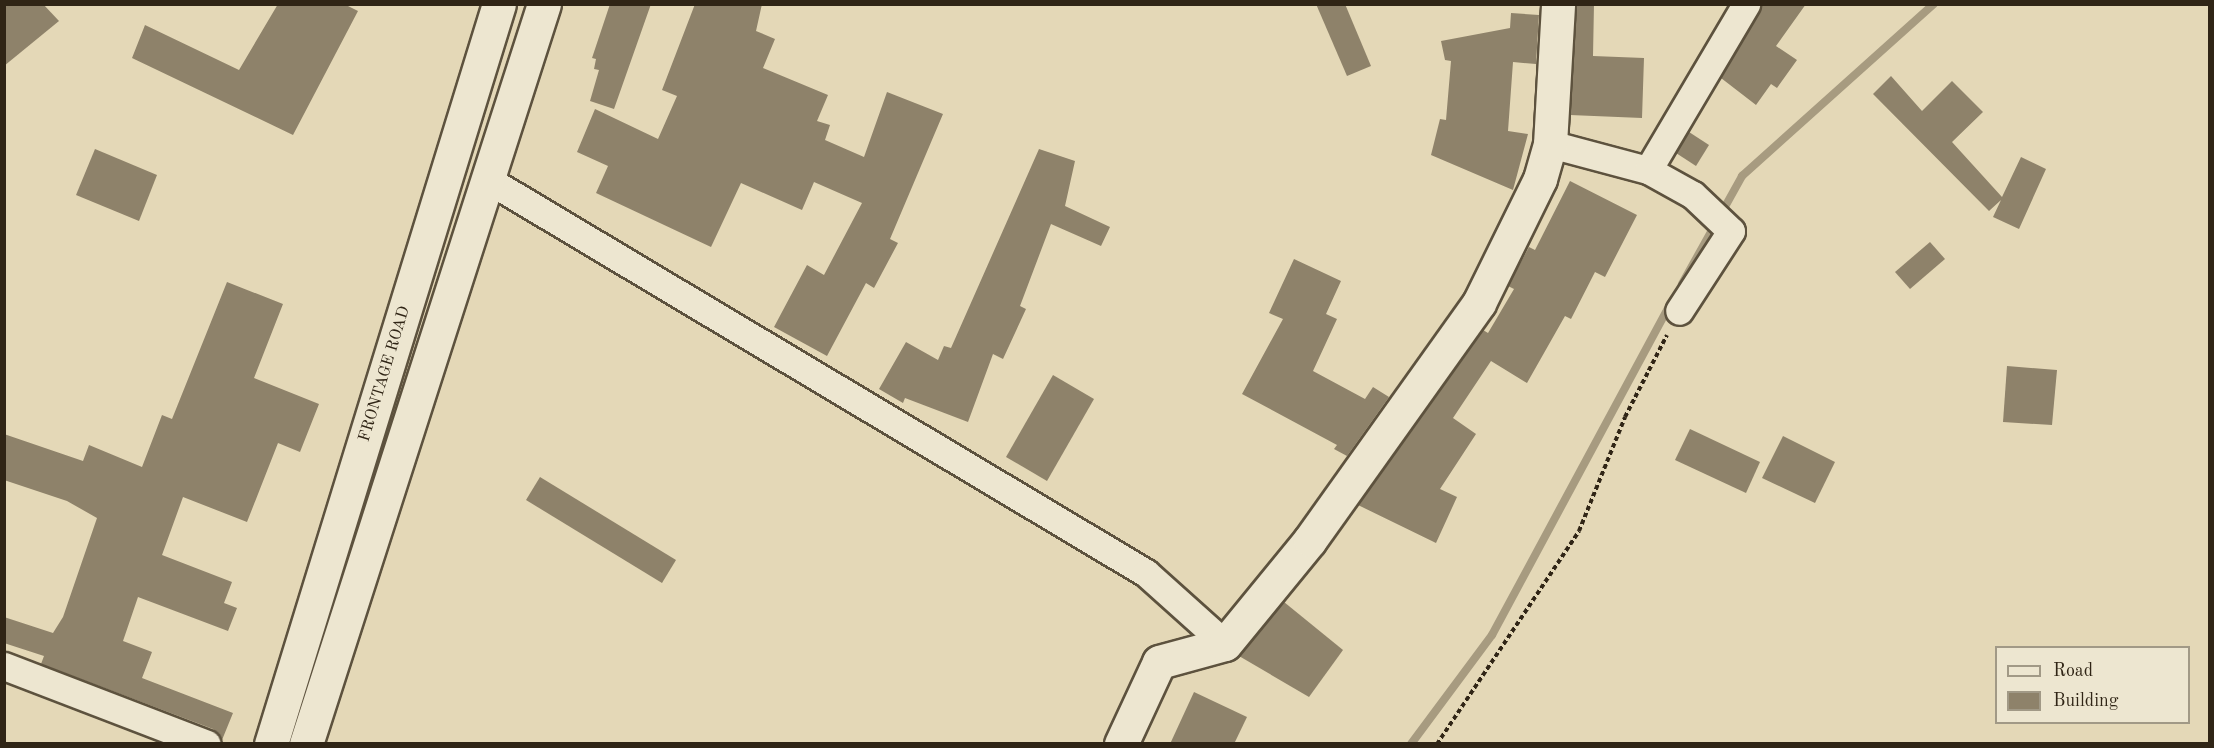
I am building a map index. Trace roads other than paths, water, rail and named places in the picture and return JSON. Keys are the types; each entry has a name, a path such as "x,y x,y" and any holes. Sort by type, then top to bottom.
{"main road":[{"path":"306,744 490,181 544,4"},
{"path":"1121,744 1159,662 1225,644 1310,540 1479,303 1540,179 1550,144 1558,4"},
{"name":"FRONTAGE ROAD","path":"271,744 498,5"}],"street":[{"path":"1648,170 1746,4"},
{"path":"1550,144 1648,170 1693,195 1731,231 1679,311"},
{"path":"490,181 1146,573 1225,644"},
{"path":"4,666 207,744"}],"waterway":[{"path":"1682,284 1742,176 1934,4"},
{"path":"1411,744 1492,635 1671,303"}]}
